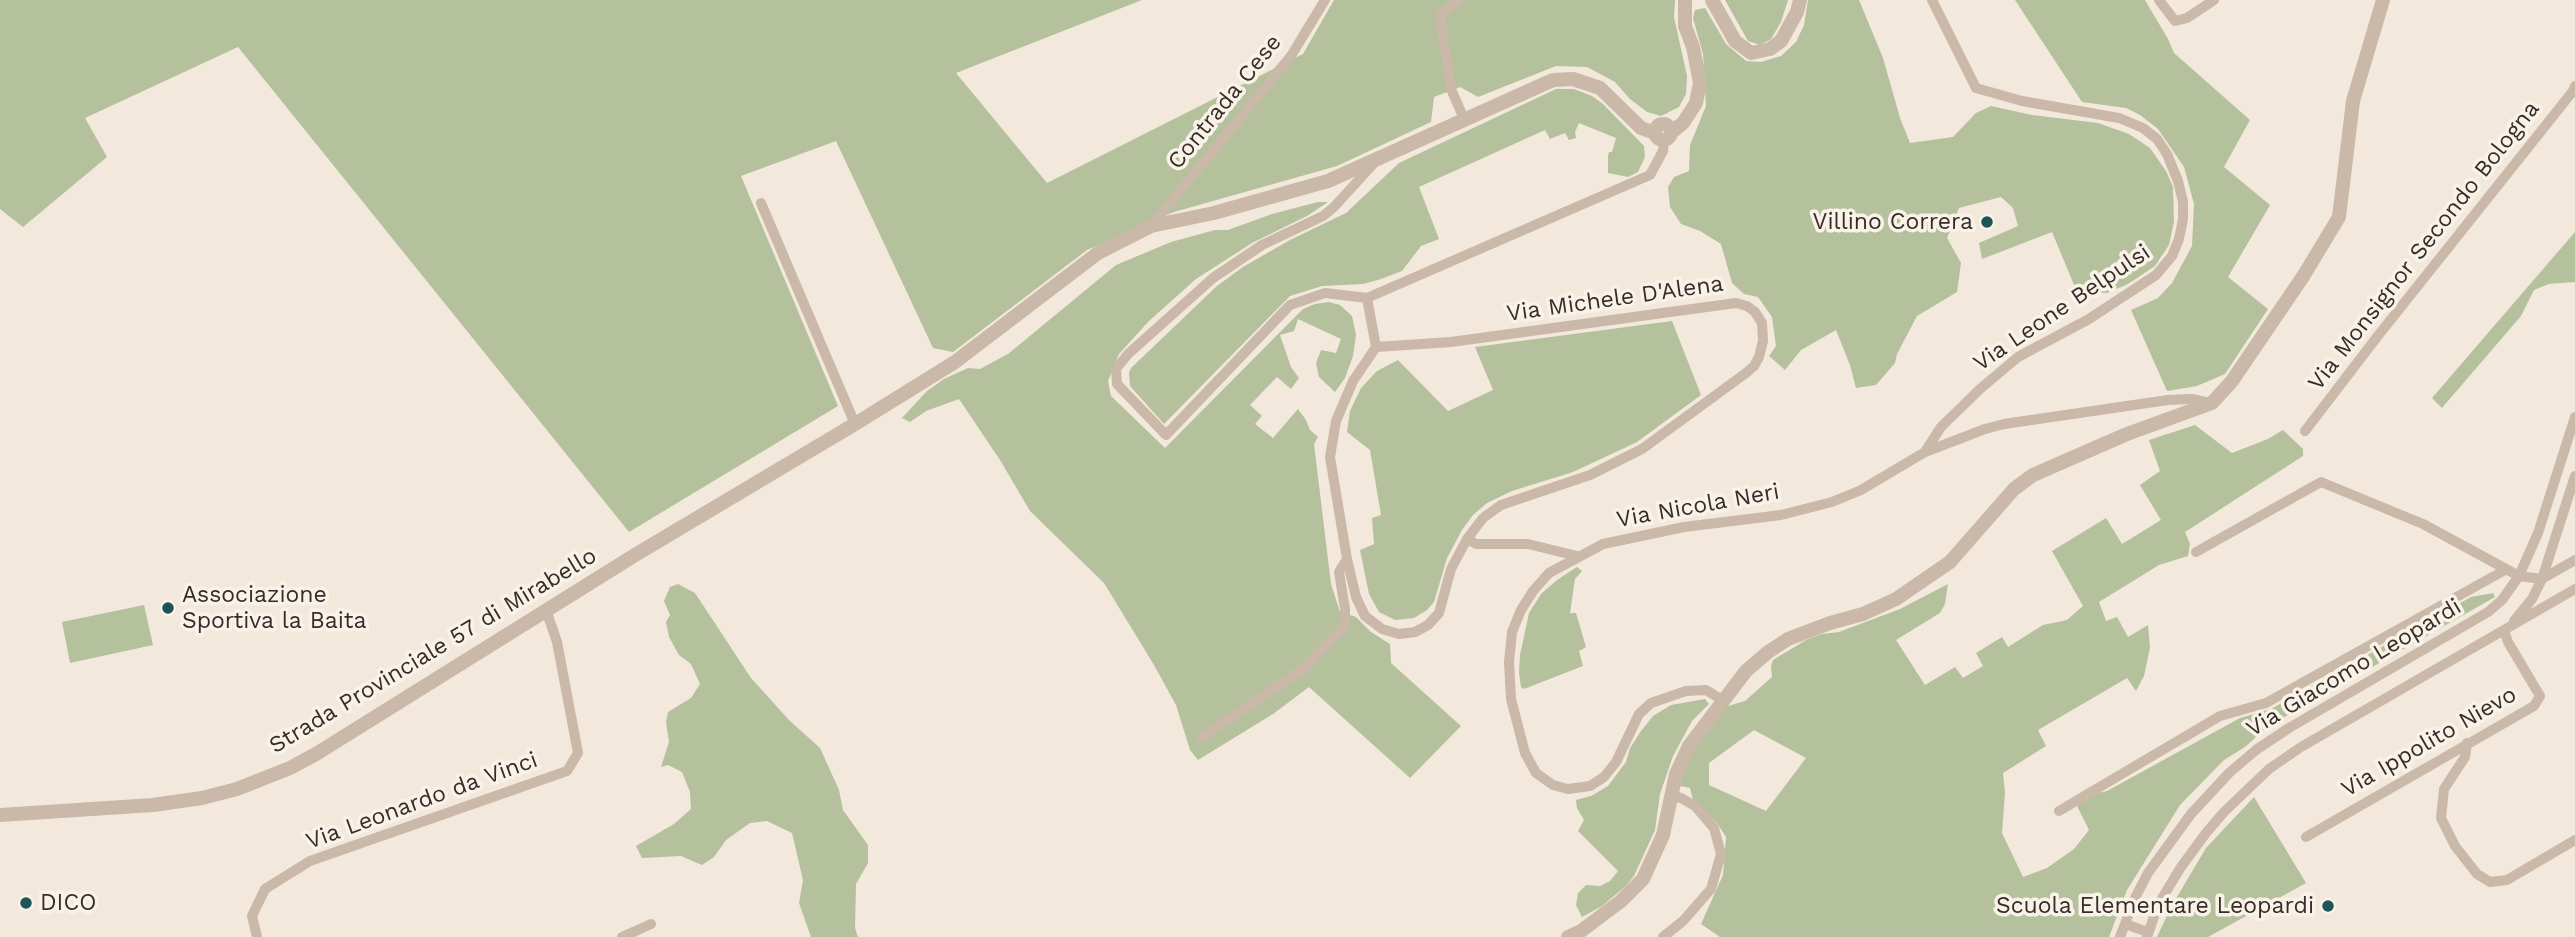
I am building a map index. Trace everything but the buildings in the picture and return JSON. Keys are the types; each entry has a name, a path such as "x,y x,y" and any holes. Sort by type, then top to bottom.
{"street":[{"name":"Contrada Cese","path":"1151,226 1291,56 1325,0"},
{"path":"1437,0 1451,89 1465,121"},
{"path":"1440,15 1459,0"},
{"path":"1376,161 1323,216 1262,245 1213,278 1128,354 1116,369 1117,384 1166,435 1290,305 1325,293 1367,298 1650,176 1663,151 1663,135 1683,123 1696,103 1700,83 1693,47 1685,26 1685,0"},
{"path":"1712,0 1735,41 1751,53 1770,49 1781,41 1797,12 1800,0"},
{"name":"Via Leone Belpulsi","path":"1926,452 1941,427 1980,389 2018,358 2089,318 2156,275 2172,256 2183,219 2183,202 2178,181 2167,154 2157,139 2143,128 2119,118 2022,101 1976,88 1932,0"},
{"path":"2159,0 2175,21 2187,18 2214,0"},
{"path":"1568,937 1581,931 1621,901 1643,878 1663,835 1676,774 1689,746 1746,671 1768,652 1788,639 1863,614 1896,599 1950,562 2014,489 2033,475 2127,435 2213,403 2240,370 2339,218 2353,100 2372,29 2383,0"},
{"name":"Strada Provinciale 57 di Mirabello","path":"0,815 153,805 202,798 264,779 316,754 546,610 955,362 1098,253 1151,226 1214,213 1328,181 1553,80 1573,79 1600,88 1641,128 1663,135"},
{"name":"Via Monsignor Secondo Bologna","path":"2305,431 2575,86"},
{"path":"761,203 855,424"},
{"path":"1367,298 1376,347 1353,381 1336,421 1330,457 1347,559 1356,597 1365,616 1382,629 1399,634 1415,632 1428,625 1439,613 1451,569 1467,539 1476,544 1528,544 1577,556"},
{"name":"Via Michele D'Alena","path":"1376,347 1451,342 1736,303 1755,312 1762,323 1759,357 1746,373 1642,449 1590,475 1501,505 1483,518 1467,539"},
{"name":"Via Nicola Neri","path":"1722,700 1706,690 1686,691 1651,703 1639,714 1616,762 1604,777 1590,786 1568,789 1553,785 1536,773 1525,753 1511,699 1509,662 1513,632 1521,610 1532,591 1549,573 1603,544 1684,527 1781,514 1832,502 1861,490 1926,452 1960,437 2004,424 2168,400 2192,399 2213,403"},
{"name":"Via Giacomo Leopardi","path":"2120,937 2148,873 2191,814 2229,773 2256,750 2289,728 2488,612 2502,600 2519,576 2538,533 2575,417"},
{"path":"2196,552 2321,482 2423,524 2505,570 2519,576 2542,579 2575,476"},
{"path":"1202,737 1303,669 1345,626 1339,572 1347,559"},
{"name":"Via Giacomo Leopardi","path":"2504,630 2532,599 2542,579 2575,560"},
{"name":"Via Giacomo Leopardi","path":"2059,811 2220,716 2266,703 2505,570"},
{"name":"Via Giacomo Leopardi","path":"2148,935 2158,905 2181,867 2206,833 2261,777 2301,747 2575,589"},
{"name":"Via Leonardo da Vinci","path":"257,937 252,916 265,889 310,861 567,771 578,753 557,642 546,610"},
{"name":"Via Ippolito Nievo","path":"2306,837 2534,706 2540,696 2508,642 2504,630"},
{"path":"2289,728 2301,747"},
{"path":"2467,743 2465,757 2444,789 2441,818 2455,846 2477,874 2490,882 2507,880 2575,840"},
{"path":"1663,937 1683,921 1711,890 1721,855 1714,828 1695,806 1681,798 1670,796"},
{"path":"622,937 651,924"},
{"path":"2124,924 2148,935"}],"green space":[{"path":"0,0 1142,0 956,73 1047,183 1303,54 1334,0 1675,0 1674,17 1687,76 1686,94 1679,107 1661,116 1647,112 1630,99 1615,82 1587,67 1556,66 1478,97 1460,87 1434,97 1431,122 1337,166 1174,212 1087,250 953,352 933,348 836,141 741,176 838,406 629,532 238,47 85,118 107,157 23,227 0,209"},
{"path":"1725,0 1788,0 1781,22 1771,39 1760,45 1748,41"},
{"path":"1808,0 1859,0 1883,58 1910,143 1953,137 1976,113 1991,106 2032,115 2098,123 2129,134 2150,148 2173,187 2174,221 2169,245 2155,266 2128,284 2107,293 2077,292 2052,232 1982,259 1979,243 2018,226 2013,208 2001,197 1959,208 1947,238 1961,263 1957,292 1917,316 1895,363 1876,385 1856,388 1836,330 1801,350 1785,370 1769,356 1776,346 1772,317 1758,297 1744,294 1732,283 1721,244 1700,231 1681,224 1670,207 1668,187 1674,177 1689,171 1690,145 1706,106 1703,54 1693,18 1695,10 1705,8 1726,44 1746,61 1761,62 1781,56 1796,42 1804,25"},
{"path":"2015,0 2145,0 2174,53 2250,120 2224,167 2270,205 2228,277 2268,309 2225,374 2197,386 2167,391 2131,310 2158,298 2172,283 2192,246 2194,204 2184,167 2158,129 2140,115 2126,108 2082,102"},
{"path":"1556,89 1574,89 1603,104 1644,146 1645,157 1638,172 1628,177 1608,173 1608,156 1616,138 1579,123 1575,132 1576,138 1569,140 1565,133 1550,139 1545,130 1419,187 1439,239 1421,246 1402,271 1363,284 1322,286 1290,296 1164,424 1130,386 1131,368 1217,286 1243,267 1346,213 1399,163"},
{"path":"1328,202 1307,216 1252,243 1196,279 1149,321 1119,354 1108,381 1111,396 1165,448 1303,309 1329,302 1340,305 1352,316 1356,335 1353,356 1345,378 1335,392 1319,377 1316,363 1321,350 1336,353 1341,339 1298,319 1294,331 1280,335 1291,367 1299,378 1291,389 1277,377 1250,405 1262,416 1255,424 1273,438 1298,409 1310,430 1318,437 1314,444 1331,584 1340,612 1356,617 1371,632 1390,644 1391,663 1461,726 1410,778 1309,687 1273,714 1198,760 1190,750 1176,705 1104,583 1030,511 959,399 926,411 910,422 902,418 927,391 944,379 968,368 980,369 1008,354 1116,265 1171,242 1215,230 1228,230 1272,214"},
{"path":"2575,232 2575,282 2549,284 2534,290 2521,316 2442,408 2432,398"},
{"path":"1672,321 1701,395 1637,442 1573,472 1512,491 1487,503 1473,515 1462,530 1447,558 1434,602 1427,610 1414,618 1395,620 1379,612 1369,594 1360,550 1374,544 1372,518 1381,515 1370,450 1347,432 1350,411 1361,388 1377,371 1398,360 1448,411 1493,390 1475,347"},
{"path":"2195,425 2232,453 2283,430 2303,449 2303,456 2185,532 2190,544 2188,556 2159,565 2099,602 2106,621 2117,617 2128,637 2148,625 2150,648 2144,676 2136,691 2127,678 2038,730 2046,746 2003,773 2005,792 2002,833 2023,877 2047,868 2074,849 2089,830 2077,806 2098,793 2107,791 2240,718 2271,709 2471,597 2493,593 2495,597 2267,727 2245,747 2224,760 2180,805 2127,890 2109,937 1720,937 1701,924 1723,875 1726,837 1717,823 1693,800 1690,788 1680,786 1682,773 1697,741 1718,715 1728,706 1745,701 1772,677 1773,660 1806,640 1839,632 1900,609 1948,584 1945,604 1940,613 1896,640 1925,685 1955,667 1963,678 1983,666 1976,653 2002,637 2008,647 2043,625 2067,620 2083,606 2052,551 2106,518 2122,544 2161,520 2140,485 2160,471 2149,440","holes":["1754,730 1806,758 1766,811 1709,785 1709,763"]},
{"path":"1577,567 1582,571 1575,579 1570,613 1576,613 1586,647 1579,651 1583,666 1524,689 1521,687 1519,673 1520,655 1529,613 1541,594"},
{"path":"678,584 695,593 751,678 789,720 820,748 839,790 843,810 868,845 868,863 856,884 855,928 858,937 811,937 799,903 803,880 792,833 767,821 750,823 726,840 714,857 702,865 681,856 642,858 636,846 674,824 691,809 690,792 682,772 668,765 661,767 669,742 666,722 668,712 691,698 700,684 691,664 679,655 669,637 666,622 670,615 664,601 670,587"},
{"path":"144,605 153,645 70,663 62,622"},
{"path":"1705,699 1709,704 1692,721 1673,756 1660,794 1655,830 1634,876 1602,906 1582,917 1576,905 1578,893 1586,885 1600,886 1610,881 1618,871 1578,831 1584,820 1576,800 1591,796 1608,786 1626,762 1630,748 1653,716 1671,705"},
{"path":"2254,797 2306,883 2208,937 2157,937 2171,907 2206,848"}],"place":[{"name":"Villino Correra","path":"1987,222"},
{"name":"Associazione Sportiva la Baita","path":"168,608"},
{"name":"DICO","path":"26,903"},
{"name":"Scuola Elementare Leopardi","path":"2328,906"}]}
